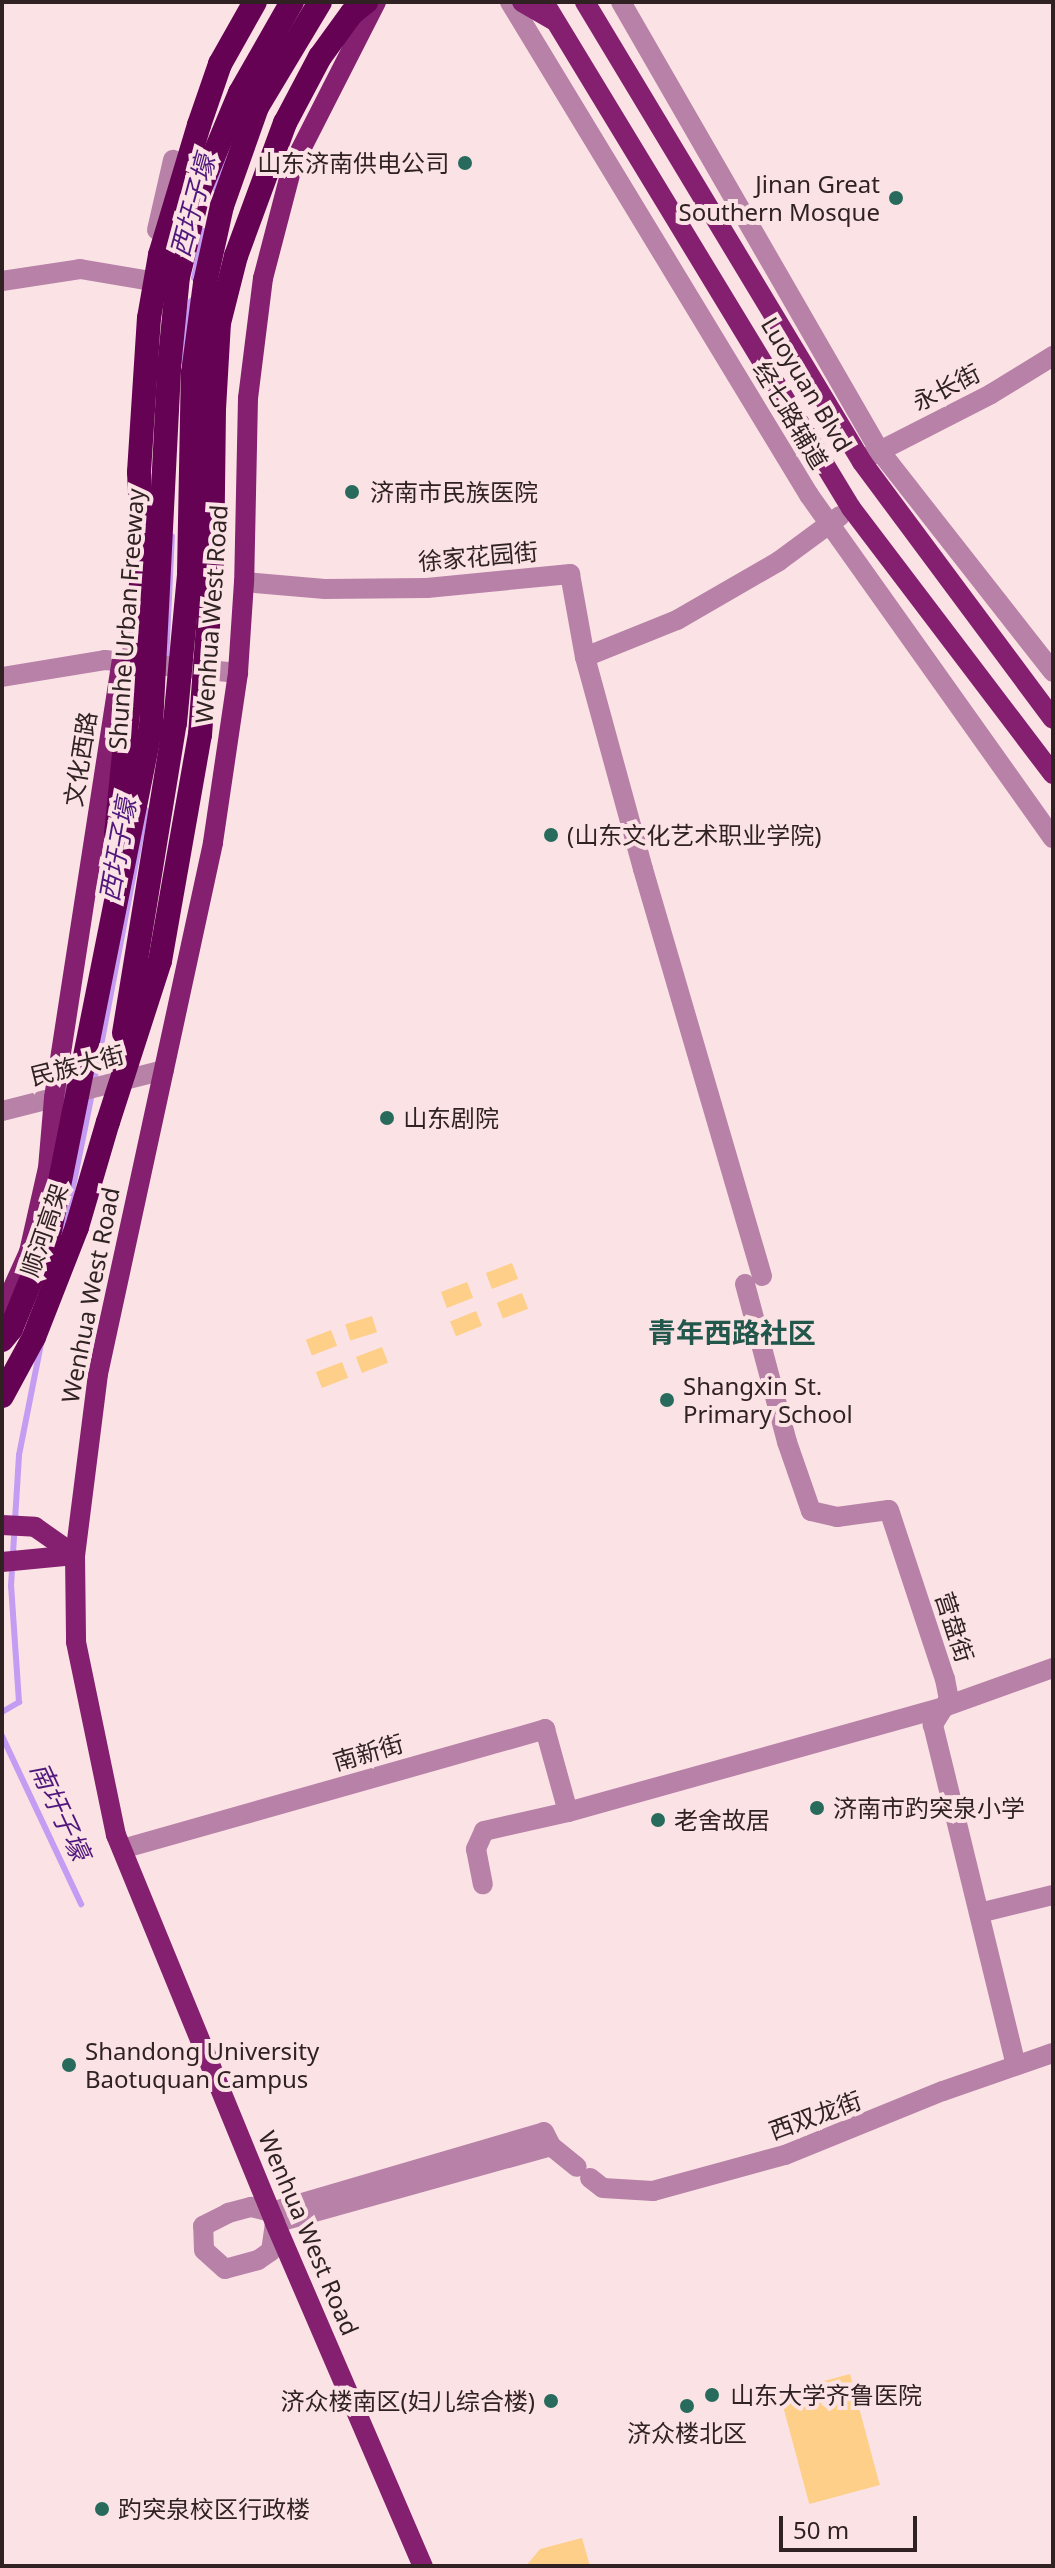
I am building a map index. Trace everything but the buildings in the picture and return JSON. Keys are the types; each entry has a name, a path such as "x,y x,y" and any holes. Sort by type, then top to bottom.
{"highway":[{"path":"103,971 143,563 139,472 149,318 160,255 199,125 220,64 255,2"},
{"name":"Shunhe Urban Freeway","path":"2,1340 11,1329 49,1236 151,726 169,368 178,277 204,177 240,93 292,2"},
{"path":"108,1122 175,723 189,574 193,373 205,283 222,206 257,107 320,2"},
{"path":"108,1122 160,961 200,735 211,599 219,323 236,256 285,123 320,57 352,13 366,2"},
{"name":"顺河高架","path":"2,1396 34,1337 67,1254 108,1122"}],"main road":[{"name":"Wenhua West Road","path":"376,2 292,167 263,278 248,398 244,582 238,673 213,843 98,1374 75,1555 76,1642 116,1835 259,2213 423,2566"},
{"path":"522,2 556,21"},
{"name":"Luoyuan Blvd","path":"544,2 851,508 1053,774"},
{"name":"Luoyuan Blvd","path":"585,2 870,456 1053,719"},
{"name":"文化西路","path":"2,1312 29,1252 48,1168 54,1098 122,661"},
{"path":"2,1525 35,1527 75,1555"},
{"path":"2,1562 75,1555"}],"street":[{"name":"经七路辅道","path":"510,2 829,524 1053,838"},
{"path":"621,2 870,456 1053,672"},
{"name":"文化西路","path":"122,661 132,562 145,280 173,160"},
{"path":"2,281 80,269 145,280"},
{"name":"永长街","path":"870,456 991,394 1053,356"},
{"path":"585,657 677,620 779,561 851,508"},
{"name":"徐家花园街","path":"244,582 325,589 427,588 570,574 585,657 753,1280"},
{"path":"2,677 85,662 122,661 238,673"},
{"name":"民族大街","path":"2,1111 164,1070"},
{"name":"营盘街","path":"753,1280 787,1442 811,1511 837,1517 889,1510 945,1679 949,1699 933,1725 1016,2065"},
{"path":"483,1884 476,1849 484,1831 568,1812 941,1708 1053,1668"},
{"name":"南新街","path":"122,1849 545,1729 568,1812"},
{"path":"979,1913 1053,1895"},
{"name":"西双龙街","path":"259,2213 265,2256 225,2269 203,2250 203,2226 259,2213 551,2146 603,2188 653,2191 785,2155 1053,2053"}],"shaded area":[{"path":"512,1263 518,1279 492,1289 486,1273"},
{"path":"467,1282 473,1298 447,1308 441,1292"},
{"path":"522,1293 528,1309 503,1319 497,1303"},
{"path":"476,1311 482,1326 456,1336 450,1321"},
{"path":"372,1316 377,1332 350,1340 345,1324"},
{"path":"331,1330 337,1346 312,1356 306,1340"},
{"path":"382,1347 388,1363 362,1373 356,1357"},
{"path":"342,1362 348,1378 322,1388 316,1372"},
{"path":"850,2374 880,2485 809,2504 779,2393"},
{"path":"582,2538 590,2566 526,2566 540,2549"}],"waterway":[{"name":"西圩子壕","path":"216,189 224,162"},
{"name":"西圩子壕","path":"194,278 204,231"},
{"name":"西圩子壕","path":"181,361 191,301"},
{"name":"西圩子壕","path":"166,661 172,536"},
{"name":"西圩子壕","path":"94,1082 146,810"},
{"name":"西圩子壕","path":"64,1231 92,1093"},
{"name":"西圩子壕","path":"2,1712 19,1702 11,1586 19,1455 41,1344"},
{"name":"南圩子壕","path":"2,1736 81,1904"}],"place":[{"name":"山东济南供电公司","path":"465,163"},
{"name":"Jinan Great Southern Mosque","path":"896,198"},
{"name":"济南市民族医院","path":"352,492"},
{"name":"(山东文化艺术职业学院)","path":"551,835"},
{"name":"山东剧院","path":"387,1118"},
{"name":"Shangxin St. Primary School","path":"667,1400"},
{"name":"济南市趵突泉小学","path":"817,1808"},
{"name":"老舍故居","path":"658,1820"},
{"name":"Shandong University Baotuquan Campus","path":"69,2065"},
{"name":"山东大学齐鲁医院","path":"712,2395"},
{"name":"济众楼南区(妇儿综合楼)","path":"551,2401"},
{"name":"济众楼北区","path":"687,2406"},
{"name":"趵突泉校区行政楼","path":"102,2509"}],"district":[{"name":"青年西路社区","path":"732,1332"}]}
